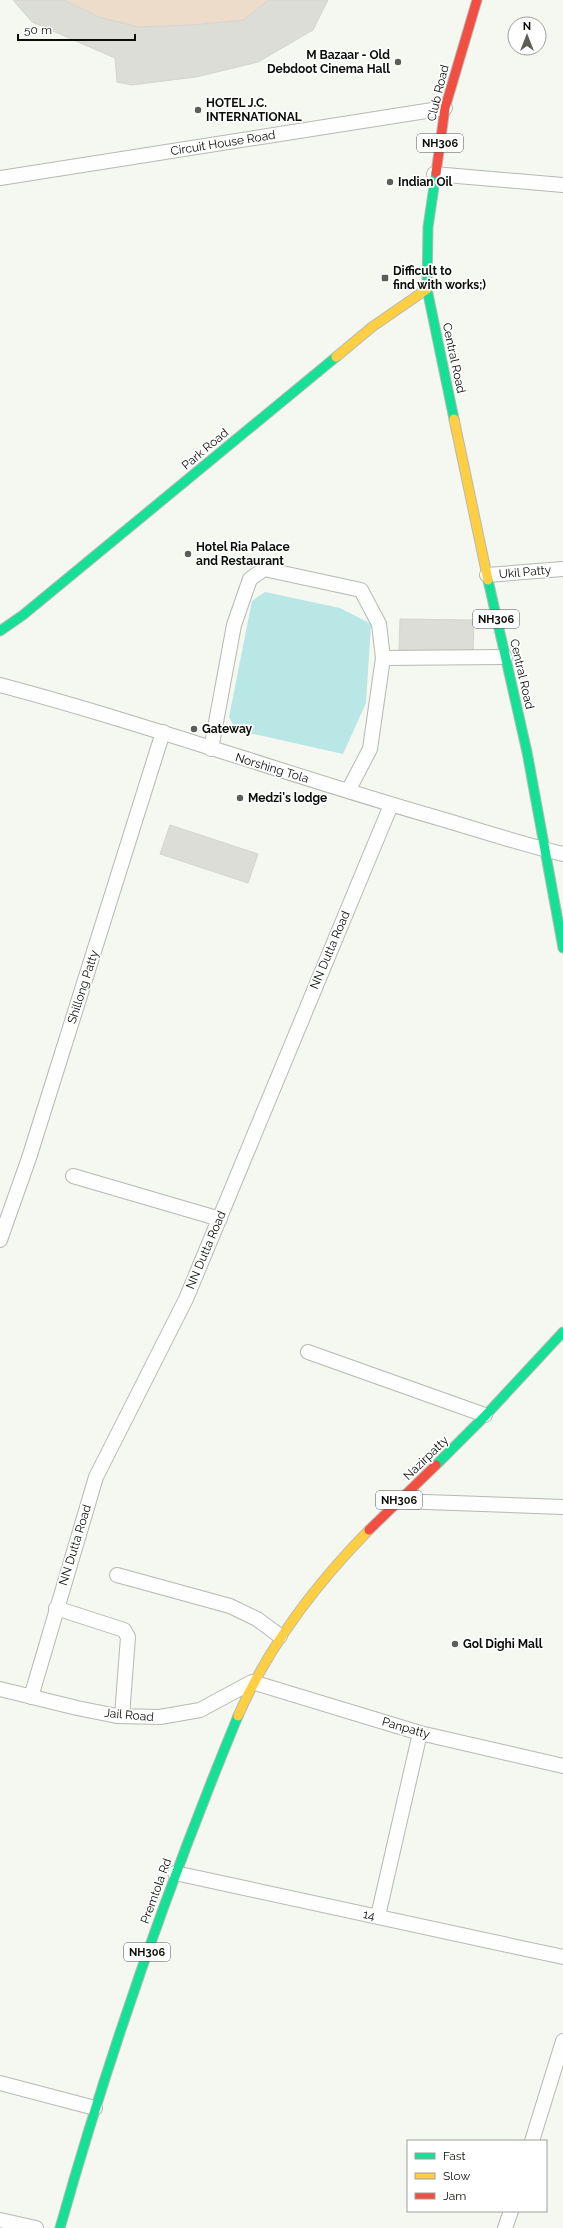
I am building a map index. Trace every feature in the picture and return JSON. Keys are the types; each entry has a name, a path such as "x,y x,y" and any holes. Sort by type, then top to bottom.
{"main road":[{"name":"Club Road","path":"428,289 428,227 434,174 445,108 477,0"},
{"name":"Central Road","path":"428,289 487,575 527,752 563,948"},
{"name":"Park Road","path":"0,631 23,615 372,326 428,289"},
{"name":"Nazirpatty","path":"252,1682 280,1636 336,1567 398,1501 485,1415 563,1332"},
{"name":"Premtola Rd","path":"60,2228 95,2108 175,1873 252,1682"}],"street":[{"name":"Circuit House Road","path":"0,178 445,108"},
{"path":"434,174 563,185"},
{"path":"211,749 234,625 250,579 264,569 361,590 379,624 383,658 370,749 348,791"},
{"name":"Ukil Patty","path":"487,575 563,569"},
{"path":"383,658 505,657"},
{"name":"Norshing Tola","path":"0,685 163,732 211,749 391,805 563,854"},
{"name":"Shillong Patty","path":"0,1240 31,1151 163,732"},
{"name":"NN Dutta Road","path":"31,1697 56,1608 96,1477 186,1299 391,805"},
{"path":"73,1176 220,1218"},
{"path":"308,1352 485,1415"},
{"path":"398,1501 563,1508"},
{"path":"117,1575 230,1606 257,1619 280,1636"},
{"path":"56,1608 124,1630 128,1637 122,1716"},
{"name":"Jail Road","path":"0,1689 77,1708 122,1716 160,1718 200,1710 252,1682"},
{"name":"Panpatty","path":"252,1682 420,1733 563,1766"},
{"path":"378,1916 420,1733"},
{"name":"14","path":"175,1873 563,1957"},
{"path":"532,2140 563,2041"},
{"path":"0,2083 95,2108"},
{"path":"506,2228 511,2212"},
{"path":"0,2220 36,2228"}],"shaded area":[{"path":"64,0 268,0 244,20 192,25 138,27 99,17"}],"water":[{"path":"265,592 340,608 371,624 366,703 343,754 236,730 229,717 252,601"}],"building":[{"path":"13,0 64,0 99,17 138,27 192,25 244,20 268,0 328,0 313,30 258,62 196,77 132,85 117,82 115,58 32,22"},
{"path":"400,619 474,620 473,651 399,650"},
{"path":"170,825 258,854 248,883 160,854"}],"traffic: fast":[{"path":"436,173 428,227 427,289 454,419"},
{"path":"0,631 23,615 336,357"},
{"path":"488,580 527,752 563,948"},
{"path":"436,1465 485,1416 563,1332"},
{"path":"60,2228 99,2098 142,1969 188,1842 238,1716"}],"traffic: slow":[{"path":"336,357 372,327 427,289"},
{"path":"454,419 488,580"},
{"path":"238,1716 264,1665 295,1617 330,1572 369,1530"}],"traffic: jam":[{"path":"436,173 445,108 477,0"},
{"path":"369,1530 436,1465"}],"place":[{"name":"M Bazaar - Old Debdoot Cinema Hall","path":"398,62"},
{"name":"HOTEL J.C. INTERNATIONAL","path":"198,110"},
{"name":"Indian Oil","path":"390,182"},
{"name":"Difficult to find with works;)","path":"385,278"},
{"name":"Hotel Ria Palace and Restaurant","path":"188,554"},
{"name":"Gateway","path":"194,729"},
{"name":"Medzi's lodge","path":"240,798"},
{"name":"Gol Dighi Mall","path":"455,1644"}]}
